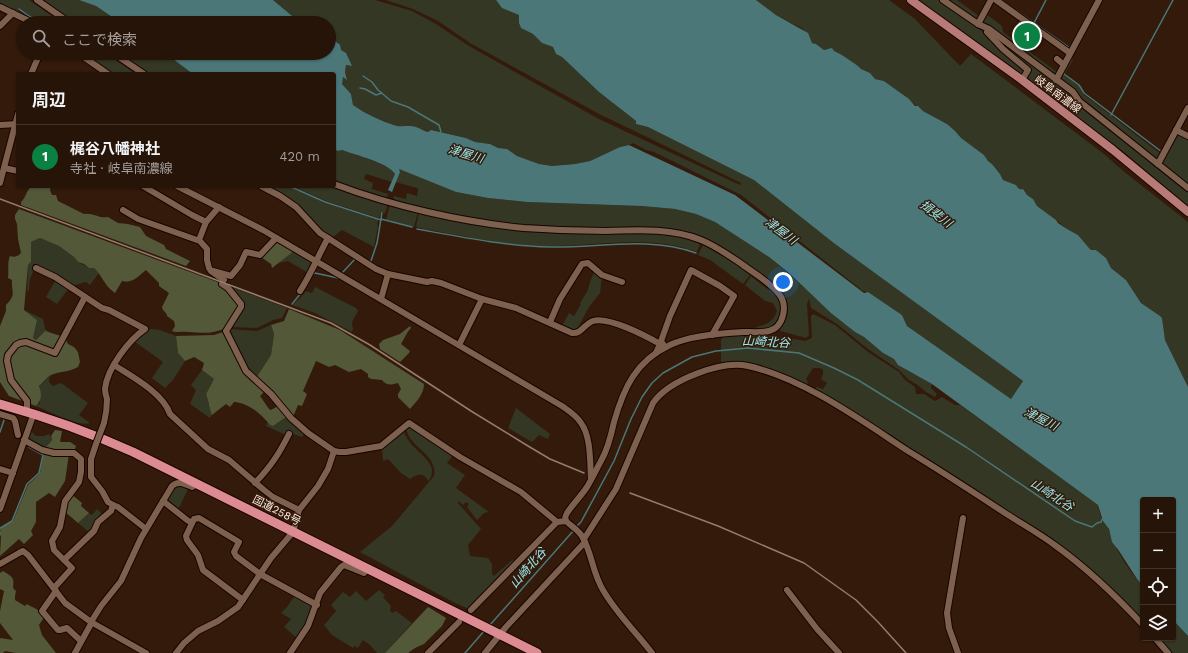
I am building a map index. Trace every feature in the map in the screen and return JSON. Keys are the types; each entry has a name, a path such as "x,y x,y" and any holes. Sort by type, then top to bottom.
{"highway":[{"name":"国道258号","path":"0,404 31,412 90,432 537,653"}],"main road":[{"name":"岐阜南濃線","path":"911,0 1022,80 1113,150 1188,212"}],"street":[{"path":"37,0 60,16"},
{"path":"943,0 989,30 1073,92 1079,102 1188,188"},
{"path":"980,25 991,0"},
{"path":"996,0 1070,53"},
{"path":"1056,80 1099,0"},
{"path":"0,7 19,16"},
{"path":"0,26 13,13"},
{"path":"980,25 1028,70 1022,80"},
{"path":"1057,59 1064,65"},
{"path":"32,72 37,60"},
{"path":"88,60 105,72"},
{"path":"124,60 141,72"},
{"path":"1158,164 1188,108"},
{"path":"0,125 16,124 0,183"},
{"path":"1176,130 1188,136"},
{"path":"4,168 16,171"},
{"path":"336,185 412,208 483,223 523,228 571,231 650,230 679,233 702,240 736,260 776,290 784,302 785,307 779,323 770,331 712,335 672,344 656,353 643,364 633,375 619,406 606,452 590,481 566,514 566,521 584,539 593,568 604,592 621,617 652,653"},
{"path":"146,188 206,222"},
{"path":"181,188 276,238 557,402 575,416 581,423 587,435 590,462 590,481"},
{"path":"265,188 296,207 316,230 376,269 388,274 428,282 441,282 482,299 516,308 572,333 582,330 592,321 598,320 610,322 639,332 660,344 672,344"},
{"path":"199,240 206,222 219,207"},
{"path":"123,210 138,219 199,240 207,248 207,260 211,271 223,282 241,304 241,307 226,331 243,366 251,377 271,394 291,418 308,433 334,451 346,452 381,446 409,423 460,456 521,492 557,522"},
{"path":"211,271 231,276 240,265 246,252 260,255 276,238"},
{"path":"300,291 308,279 328,238"},
{"path":"550,322 560,299 582,264 588,263 602,275 622,282"},
{"path":"36,268 55,277 102,308 109,310 145,329 126,348 114,365 106,390 106,414 104,423 91,459 91,478 108,502 118,507 146,528"},
{"path":"656,353 670,316 691,270 720,286 734,296 712,335"},
{"path":"381,300 388,274"},
{"path":"0,509 24,440 31,412 27,401 11,380 7,361 8,355 16,345 26,342 55,352 85,297"},
{"path":"459,346 482,299"},
{"path":"114,365 159,397 170,414 203,446 229,460 273,497 299,510"},
{"path":"485,653 498,634 584,539 616,489 657,397 681,380 729,365 748,366 781,377 818,395 856,417 1055,545 1080,564 1140,622"},
{"path":"0,414 13,418 18,435"},
{"path":"255,483 270,468 289,434"},
{"path":"24,440 42,450 74,453 81,459 79,482 65,501 60,527 52,541 54,550 72,568 55,590 42,611 58,630 67,628 81,642"},
{"path":"176,653 184,643 198,631 238,607 271,558 293,532 299,510 318,486 328,470 334,451"},
{"path":"0,469 13,473"},
{"path":"75,653 101,606 121,581 146,528 175,484 180,483 192,487 196,484"},
{"path":"163,501 192,523"},
{"path":"64,560 94,532 98,522 111,511 113,505"},
{"path":"243,600 203,570 198,555 187,540 186,536 194,519 199,518 239,542 234,552 236,556 260,574 317,605"},
{"path":"958,653 949,628 947,613 963,518"},
{"path":"471,610 557,522 566,521"},
{"path":"0,564 24,551 65,603 92,622 146,653"},
{"path":"290,653 308,626 317,605 320,593 341,567 344,565 364,573 367,568"},
{"path":"787,590 817,629 839,653"},
{"path":"428,653 459,622"},
{"path":"1158,641 1168,653"}],"green space":[{"path":"0,0 29,0 52,16 30,16 19,9 18,11 26,16 22,16 0,5"},
{"path":"41,0 79,0 96,6 111,16 65,16"},
{"path":"273,0 375,0 412,11 436,24 469,46 599,119 740,185 741,183 601,115 470,43 438,21 413,9 386,0 496,0 504,7 519,15 519,23 521,28 533,34 542,43 553,47 556,54 562,57 599,92 636,121 636,124 648,127 754,180 835,244 1023,381 1011,399 907,326 902,315 868,292 863,291 741,195 633,143 620,147 590,161 552,166 539,164 517,156 506,149 498,148 490,144 475,142 466,138 432,130 428,132 414,126 397,126 380,120 353,105 351,94 342,84 342,77 347,79 345,72 346,65 352,66 336,44 336,16 292,16"},
{"path":"756,0 889,0 915,19 960,66 971,54 1104,154 1188,222 1188,387 1165,340 1162,318 1141,303 1126,280 1111,268 1106,258 1096,250 1091,250 1078,235 1067,229 1037,206 1033,199 1023,190 1018,188 1016,185 1003,180 1000,174 984,155 960,138 947,124 923,111 884,81 875,79 870,73 860,69 842,55 828,49 824,50 812,43 803,29 776,15"},
{"path":"916,0 939,0 982,31 1025,70 1022,75"},
{"path":"946,0 957,0 979,16 976,18"},
{"path":"986,14 1002,26 1003,32 1057,72 1054,76 984,24 983,20"},
{"path":"994,35 1072,94 1188,191 1188,206 1124,152 1027,79 1031,71 993,36"},
{"path":"1070,58 1073,60 1064,75 1078,85 1083,94 1161,154 1159,160 1157,160 1081,99 1060,80"},
{"path":"93,60 115,60 133,72 110,72"},
{"path":"128,60 174,60 190,72 145,72"},
{"path":"1178,135 1188,138 1188,185 1163,165 1163,161"},
{"path":"336,148 369,159 393,170 395,175 392,182 366,174 364,179 373,183 372,189 388,194 387,198 336,182"},
{"path":"399,169 456,192 488,198 527,202 642,206 675,209 696,214 715,222 769,257 855,332 864,337 883,353 894,359 898,365 932,384 931,388 937,394 935,397 926,392 837,324 811,308 809,299 807,304 809,335 806,338 780,331 788,313 788,309 786,300 777,288 695,236 523,226 451,214 393,200 394,196 406,199 407,193 417,196 417,188 395,182"},
{"path":"30,188 50,188 52,195 56,195 58,201 84,214 108,217 118,223 140,227 146,236 164,245 166,249 190,261 186,266 21,205 21,202"},
{"path":"267,188 291,188 325,203 378,220 374,247 342,230 332,238 320,231 297,206"},
{"path":"297,188 335,188 354,195 388,204 385,213 382,213 379,218 326,201"},
{"path":"390,204 418,212 414,227 386,220"},
{"path":"19,209 220,283 228,289 239,306 224,329 206,333 172,331 175,326 174,321 167,316 162,307 169,293 159,286 159,283 146,270 132,280 126,282 122,281 115,293 108,287 94,268 89,268 78,262 74,257 59,246 40,238 31,242 31,262 28,265 24,310 37,320 33,338 36,340 45,331 65,338 68,344 74,347 78,352 80,362 78,367 75,369 51,375 39,386 41,397 36,406 9,396 0,382 0,326 6,311 6,305 13,293 12,280 8,278 9,258 10,256 13,257 21,253 15,219 15,215"},
{"path":"419,212 457,221 513,230 570,234 656,234 676,236 700,244 697,252 679,246 646,242 534,246 466,237 416,227"},
{"path":"40,238 59,246 74,257 78,262 89,268 94,268 99,273 90,285 86,282 72,286 34,269 30,279 29,290 27,292 28,265 31,262 31,242"},
{"path":"276,241 294,251 272,268 271,264 261,257"},
{"path":"703,245 731,261 750,275 743,284 710,260 698,255"},
{"path":"294,251 313,262 308,273 288,261 278,263"},
{"path":"595,271 602,277 600,293 589,307 576,331 572,331 562,326 569,313 574,316 587,292"},
{"path":"751,276 776,294 781,304 780,318 774,326 770,328 751,329 763,325 773,319 777,311 773,303 765,301 745,285"},
{"path":"56,279 69,288 57,304 46,297"},
{"path":"228,286 287,308 282,318 273,320 257,328 232,327"},
{"path":"315,287 356,308 358,311 352,322 352,332 315,313 292,305 306,291 312,293"},
{"path":"289,309 340,330 424,384 423,391 419,398 410,409 398,397 401,389 398,383 389,384 382,380 371,379 368,377 368,374 361,369 349,372 335,365 329,367 316,361 303,391 307,394 302,406 298,405 293,417 280,401 256,378 271,355 274,334 271,325 284,321"},
{"path":"24,310 43,319 45,329 52,334 45,331 36,340 33,338 37,320"},
{"path":"813,314 835,325 868,352 899,372 905,380 915,387 916,394 924,394 935,401 942,397 955,405 960,405 1098,505 1102,518 1109,529 1118,552 1140,582 1140,618 1123,599 1101,579 1055,542 859,415 814,390 817,387 823,389 827,383 821,379 823,370 820,368 813,368 806,379 808,382 806,386 781,374 721,364 721,340 723,336 764,336 805,341 812,338 811,316"},
{"path":"271,325 274,334 271,355 256,378 249,372 229,331 230,329 257,331"},
{"path":"410,326 411,328 401,344 410,351 400,362 380,349 379,344 383,340 400,334"},
{"path":"147,330 160,330 176,336 178,353 185,361 173,380 165,388 152,378 163,362 134,341"},
{"path":"223,332 225,333 241,367 265,391 260,396 269,409 271,410 278,406 286,417 273,426 250,407 245,404 234,402 230,407 226,404 212,415 206,394 214,379 202,370 204,363 194,357 185,361 178,353 176,336 214,335"},
{"path":"202,370 214,379 206,394 212,415 210,418 190,404 196,390 191,385"},
{"path":"50,376 49,382 53,386 60,383 88,403 79,415 90,423 85,424 71,421 36,406 40,403 39,387"},
{"path":"516,408 550,434 548,439 539,435 532,442 508,428"},
{"path":"286,417 304,434 302,437 288,432 286,435 266,426 268,422 273,426"},
{"path":"406,428 412,428 453,455 447,463 465,475 456,488 489,512 484,513 477,520 467,507 469,504 466,502 463,505 459,501 458,503 481,529 468,545 470,556 488,558 492,564 492,574 494,576 511,561 518,560 469,609 360,552 392,526 434,476 432,462 428,456 412,441"},
{"path":"30,430 36,436 44,436 49,434 52,440 48,444 46,450 27,440"},
{"path":"55,430 62,431 60,442 70,442 76,446 74,452 46,450 46,447 52,440 51,436"},
{"path":"403,431 408,440 431,466 431,476 428,481 422,475 415,476 410,479 401,473 388,459 383,461 382,448"},
{"path":"44,453 69,454 65,481 55,497 49,493 36,502 36,522 31,531 33,535 24,544 19,539 0,556 0,528 13,521 28,485 40,473"},
{"path":"180,485 188,489 178,510 166,501 172,488"},
{"path":"71,494 82,503 81,506 89,513 78,523 64,511"},
{"path":"97,509 103,515 90,533 78,523 89,513 92,515"},
{"path":"3,571 13,579 13,588 16,591 15,600 25,606 27,604 41,613 43,619 39,625 42,635 56,653 16,653 5,651 0,653 0,638 13,640 0,623 0,611 4,591 0,589 0,573"},
{"path":"379,590 385,595 383,597 391,606 390,610 392,613 396,611 412,623 385,653 377,653 363,640 358,648 354,646 353,648 332,635 324,625 336,611 331,605 343,592 350,597 356,591 366,601"},
{"path":"296,594 314,607 307,624 297,638 284,627 291,619 281,613"},
{"path":"428,607 446,618 442,626 424,644 408,653 385,653"},
{"path":"1176,623 1188,636 1188,653 1172,653 1161,641 1176,641"}],"water":[{"path":"79,0 273,0 292,16 111,16 96,6"},
{"path":"496,0 756,0 776,15 808,33 812,43 824,50 832,48 834,51 861,69 870,73 875,79 884,81 909,99 915,106 918,106 923,111 947,124 961,138 984,155 1000,174 1003,180 1016,185 1020,189 1023,189 1027,195 1033,199 1037,206 1058,223 1078,235 1091,250 1096,250 1106,258 1111,268 1126,280 1141,303 1162,318 1165,340 1188,387 1188,636 1176,623 1176,497 1140,497 1140,582 1112,542 1109,529 1103,521 1098,505 932,384 898,365 894,359 883,353 831,313 789,273 769,257 715,222 696,214 675,209 642,206 527,202 488,198 456,192 399,169 400,172 392,192 388,190 395,174 392,170 371,160 342,150 337,151 336,149 336,72 190,72 174,60 336,60 336,42 340,45 341,50 346,53 352,66 346,65 345,72 347,80 343,77 342,84 351,94 353,105 379,120 397,126 414,126 428,132 431,130 466,138 475,142 490,144 498,148 507,149 517,156 539,164 552,166 590,161 620,147 629,145 735,195 864,293 868,292 902,315 907,326 1011,399 1023,381 835,244 754,180 648,127 636,124 636,121 599,92 562,57 556,54 553,47 542,43 533,34 521,28 519,23 519,15 502,8"}],"waterway":[{"path":"1001,0 1070,48"},
{"path":"1034,23 1046,0"},
{"path":"1111,115 1173,0"},
{"path":"19,9 29,16"},
{"path":"1013,36 1021,20"},
{"path":"1064,74 1079,85 1084,93 1162,152"},
{"path":"363,76 372,82 378,90 391,101 408,107 439,125 441,132"},
{"path":"360,88 376,95 382,93"},
{"path":"1181,129 1188,133"},
{"path":"294,188 325,202 381,220"},
{"path":"371,261 377,243 382,213"},
{"path":"381,219 412,227"},
{"path":"417,229 483,241 516,245 568,247 642,244 660,245 696,253"},
{"path":"342,273 356,258"},
{"path":"312,274 315,273 338,278"},
{"path":"292,304 301,293"},
{"name":"山崎北谷","path":"576,527 581,522 614,461 631,419 642,397 652,383 663,373 692,357 716,351 748,348 799,353 834,368 858,380 966,447 1075,521 1092,527 1101,522 1104,518"},
{"path":"0,432 4,420"},
{"path":"0,528 12,521 27,484 39,473 43,455 29,447"},
{"name":"山崎北谷","path":"489,626 574,530"},
{"name":"山崎北谷","path":"465,653 485,630"}],"railway":[{"path":"0,199 331,323 370,345 471,411 528,446 550,459 584,473"},
{"path":"630,493 718,526 804,563 856,600 906,653"}],"place":[{"name":"梶谷八幡神社","path":"1027,36"}],"water label":[{"name":"津屋川","path":"466,154"},
{"name":"揖斐川","path":"936,214"},
{"name":"津屋川","path":"781,231"},
{"name":"津屋川","path":"1041,419"}]}
